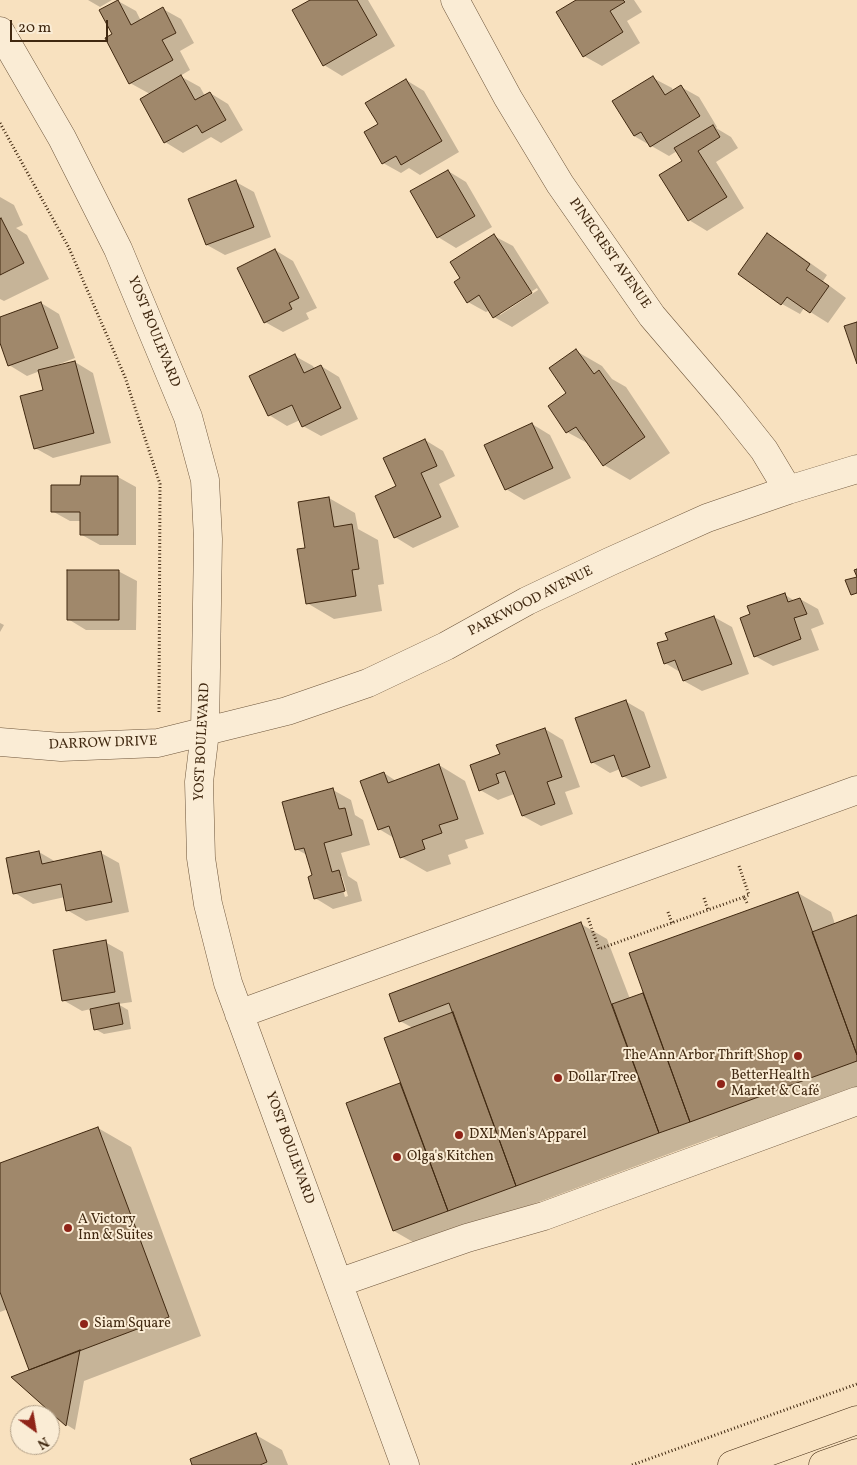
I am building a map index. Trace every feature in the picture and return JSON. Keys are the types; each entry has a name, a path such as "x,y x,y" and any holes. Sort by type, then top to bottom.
{"main road":[{"path":"732,1465 857,1420"},
{"path":"823,1465 857,1453"}],"street":[{"name":"PINECREST AVENUE","path":"454,0 508,98 560,184 652,316 764,450 788,490"},
{"name":"YOST BOULEVARD","path":"0,31 62,138 118,249 188,418 205,480 208,529 205,732 198,782 202,858 208,904 228,983 405,1465"},
{"name":"PARKWOOD AVENUE","path":"205,732 287,711 368,683 446,646 527,601 707,518 857,469"},
{"name":"DARROW DRIVE","path":"0,742 61,747 149,744 205,732"},
{"path":"239,1014 857,790"},
{"path":"338,1283 467,1238 558,1211 857,1102"}],"path":[{"path":"0,122 69,248 125,377 160,484 159,717"},
{"path":"586,911 599,949 749,895 738,864"},
{"path":"744,896 747,903"},
{"path":"704,898 708,910"},
{"path":"668,912 672,923"},
{"path":"632,1465 857,1384"}],"building":[{"path":"118,0 131,25 163,7 176,33 162,40 173,60 129,84 105,38 112,34 99,10"},
{"path":"310,0 357,0 377,35 323,66 292,10"},
{"path":"576,0 623,0 625,2 610,11 623,32 583,57 556,12"},
{"path":"181,75 195,100 210,92 226,120 202,133 197,125 164,143 140,99"},
{"path":"653,76 665,95 681,85 700,116 650,147 641,132 634,136 612,101"},
{"path":"406,79 442,141 401,165 396,156 382,164 364,132 378,124 365,103"},
{"path":"713,125 720,137 698,151 727,197 688,221 659,175 682,161 674,148"},
{"path":"448,170 475,216 437,238 410,191"},
{"path":"236,180 254,227 206,245 188,199"},
{"path":"0,219 24,263 0,275"},
{"path":"767,233 810,264 806,270 829,286 810,313 787,297 781,305 738,274"},
{"path":"494,234 532,293 493,318 479,295 467,303 454,282 460,278 450,262"},
{"path":"275,249 299,298 289,303 292,309 264,323 237,268"},
{"path":"41,302 58,348 8,366 0,343 0,317"},
{"path":"857,322 857,364 844,326"},
{"path":"576,349 594,374 599,370 645,437 603,466 576,427 566,433 548,406 566,393 549,368"},
{"path":"295,354 304,373 321,365 341,408 302,427 292,405 268,416 249,376"},
{"path":"75,361 94,433 34,449 20,396 43,390 38,370"},
{"path":"532,423 553,468 505,490 484,445"},
{"path":"425,439 437,466 421,473 441,517 394,538 375,496 396,486 383,458"},
{"path":"81,476 118,476 118,535 80,535 80,512 51,512 51,485 80,485"},
{"path":"329,497 334,527 352,524 359,569 352,570 356,596 306,604 297,549 305,548 298,502"},
{"path":"67,570 119,570 119,620 67,620"},
{"path":"857,577 857,593 851,595 845,580"},
{"path":"785,593 788,602 800,598 807,614 794,618 801,639 754,657 740,618 750,614 747,606"},
{"path":"714,616 732,664 683,681 675,660 664,664 657,643 668,640 665,633"},
{"path":"626,700 650,767 622,777 614,755 591,763 575,718"},
{"path":"545,728 562,777 547,782 555,804 522,816 505,771 496,774 499,783 479,791 470,765 500,754 496,745"},
{"path":"439,764 458,819 439,825 442,833 422,840 425,849 400,858 389,826 378,830 360,781 384,772 388,783"},
{"path":"333,788 339,809 345,808 352,835 324,843 332,872 339,870 345,891 314,899 308,877 312,875 304,848 295,850 282,802"},
{"path":"39,851 42,864 101,851 112,902 66,911 61,884 13,894 6,858"},
{"path":"798,892 857,1055 857,1061 690,1122 629,953"},
{"path":"857,915 857,1055 812,932"},
{"name":"Dollar Tree","path":"581,922 659,1133 516,1186 449,1003 399,1022 389,994"},
{"path":"106,940 115,992 62,1001 53,950"},
{"path":"643,993 690,1122 659,1133 612,1004"},
{"path":"119,1003 123,1024 94,1030 90,1009"},
{"name":"DXL Men's Apparel","path":"453,1012 516,1186 448,1211 384,1038"},
{"name":"Olga's Kitchen","path":"400,1083 448,1211 393,1231 346,1103"},
{"name":"A Victory Inn & Suites","path":"98,1127 169,1317 29,1370 0,1292 0,1163"},
{"path":"80,1350 66,1426 60,1421 60,1405 42,1405 11,1377"},
{"path":"256,1433 267,1462 260,1465 192,1465 190,1459"}],"place":[{"name":"The Ann Arbor Thrift Shop","path":"798,1056"},
{"name":"Dollar Tree","path":"558,1078"},
{"name":"BetterHealth Market & Café","path":"721,1084"},
{"name":"DXL Men's Apparel","path":"459,1135"},
{"name":"Olga's Kitchen","path":"397,1157"},
{"name":"A Victory Inn & Suites","path":"68,1228"},
{"name":"Siam Square","path":"84,1324"}]}
